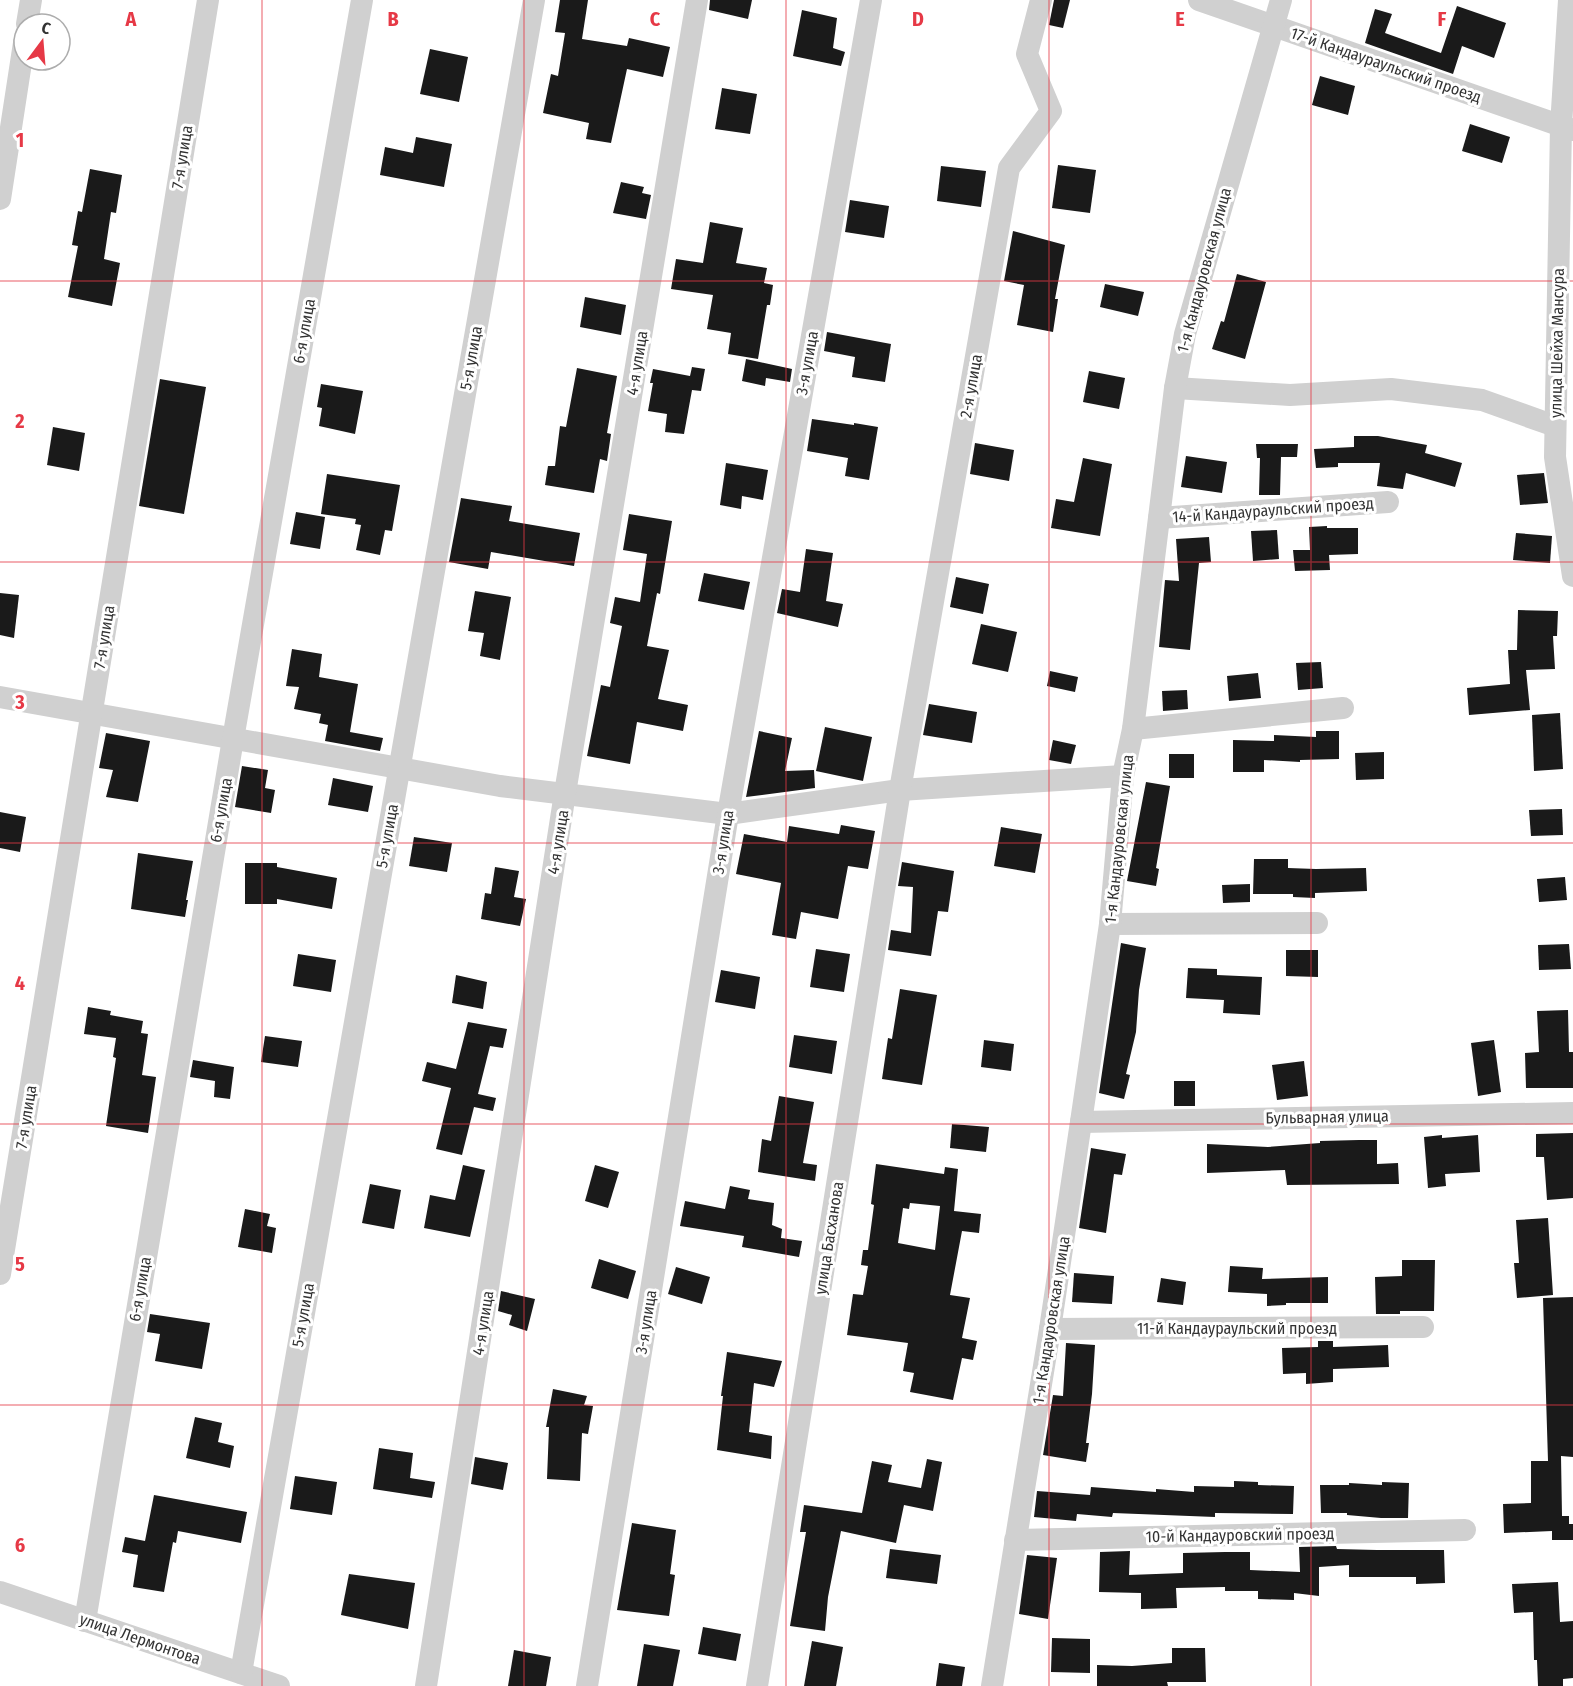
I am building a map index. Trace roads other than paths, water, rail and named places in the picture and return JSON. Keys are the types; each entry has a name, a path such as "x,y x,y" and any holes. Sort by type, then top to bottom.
{"street":[{"name":"7-я улица","path":"0,1274 208,0"},
{"name":"6-я улица","path":"85,1621 233,739 362,0"},
{"name":"5-я улица","path":"241,1673 534,0"},
{"name":"4-я улица","path":"426,1686 565,793 697,0"},
{"name":"3-я улица","path":"587,1686 728,814 871,0"},
{"name":"2-я улица","path":"900,790 1009,168 1051,111 1027,54 1041,0"},
{"name":"17-й Кандаураульский проезд","path":"1199,0 1567,128"},
{"name":"1-я Кандауровская улица","path":"992,1686 1050,1329 1110,924 1123,776 1133,729 1175,388 1185,334 1281,0"},
{"name":"улица Шейха Мансура","path":"1569,0 1567,128 1555,457 1573,576"},
{"path":"0,199 20,72"},
{"path":"1175,388 1290,395 1391,389 1482,400 1555,426"},
{"name":"14-й Кандаураульский проезд","path":"1159,518 1388,502"},
{"path":"0,697 500,786 728,814 900,790 1123,776"},
{"path":"1133,729 1343,708"},
{"name":"улица Басханова","path":"757,1686 900,790"},
{"path":"1110,924 1317,923"},
{"name":"Бульварная улица","path":"1081,1122 1573,1113"},
{"name":"11-й Кандаураульский проезд","path":"1050,1329 1423,1327"},
{"name":"10-й Кандауровский проезд","path":"1015,1540 1465,1530"},
{"name":"улица Лермонтова","path":"0,1592 279,1686"}]}
